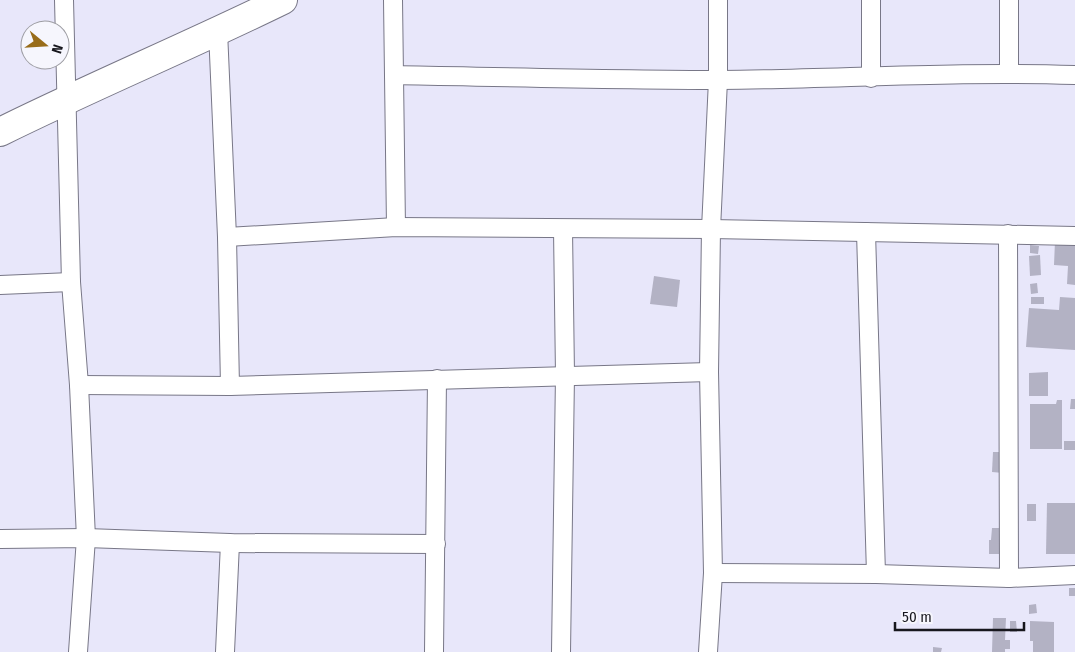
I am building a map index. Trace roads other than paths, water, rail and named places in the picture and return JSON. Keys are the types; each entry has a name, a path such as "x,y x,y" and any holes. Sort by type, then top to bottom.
{"main road":[{"path":"0,132 66,99 218,31 247,9 283,0"}],"street":[{"path":"64,0 71,282 79,385 86,538 78,652"},
{"path":"393,0 396,227"},
{"path":"708,652 713,573 710,372 712,229 718,80 718,0"},
{"path":"871,0 871,78"},
{"path":"1009,0 1009,73"},
{"path":"218,31 230,386"},
{"path":"394,75 718,80 871,78 1009,73 1075,75"},
{"path":"226,237 396,227 712,229 1075,236"},
{"path":"561,652 565,375 564,229"},
{"path":"866,232 876,574"},
{"path":"1008,234 1009,578"},
{"path":"0,286 71,282"},
{"path":"79,385 230,386 710,372"},
{"path":"434,652 438,379"},
{"path":"0,540 86,538 230,544 436,544"},
{"path":"225,652 230,544"},
{"path":"713,573 876,574 1009,578 1075,575"}]}
